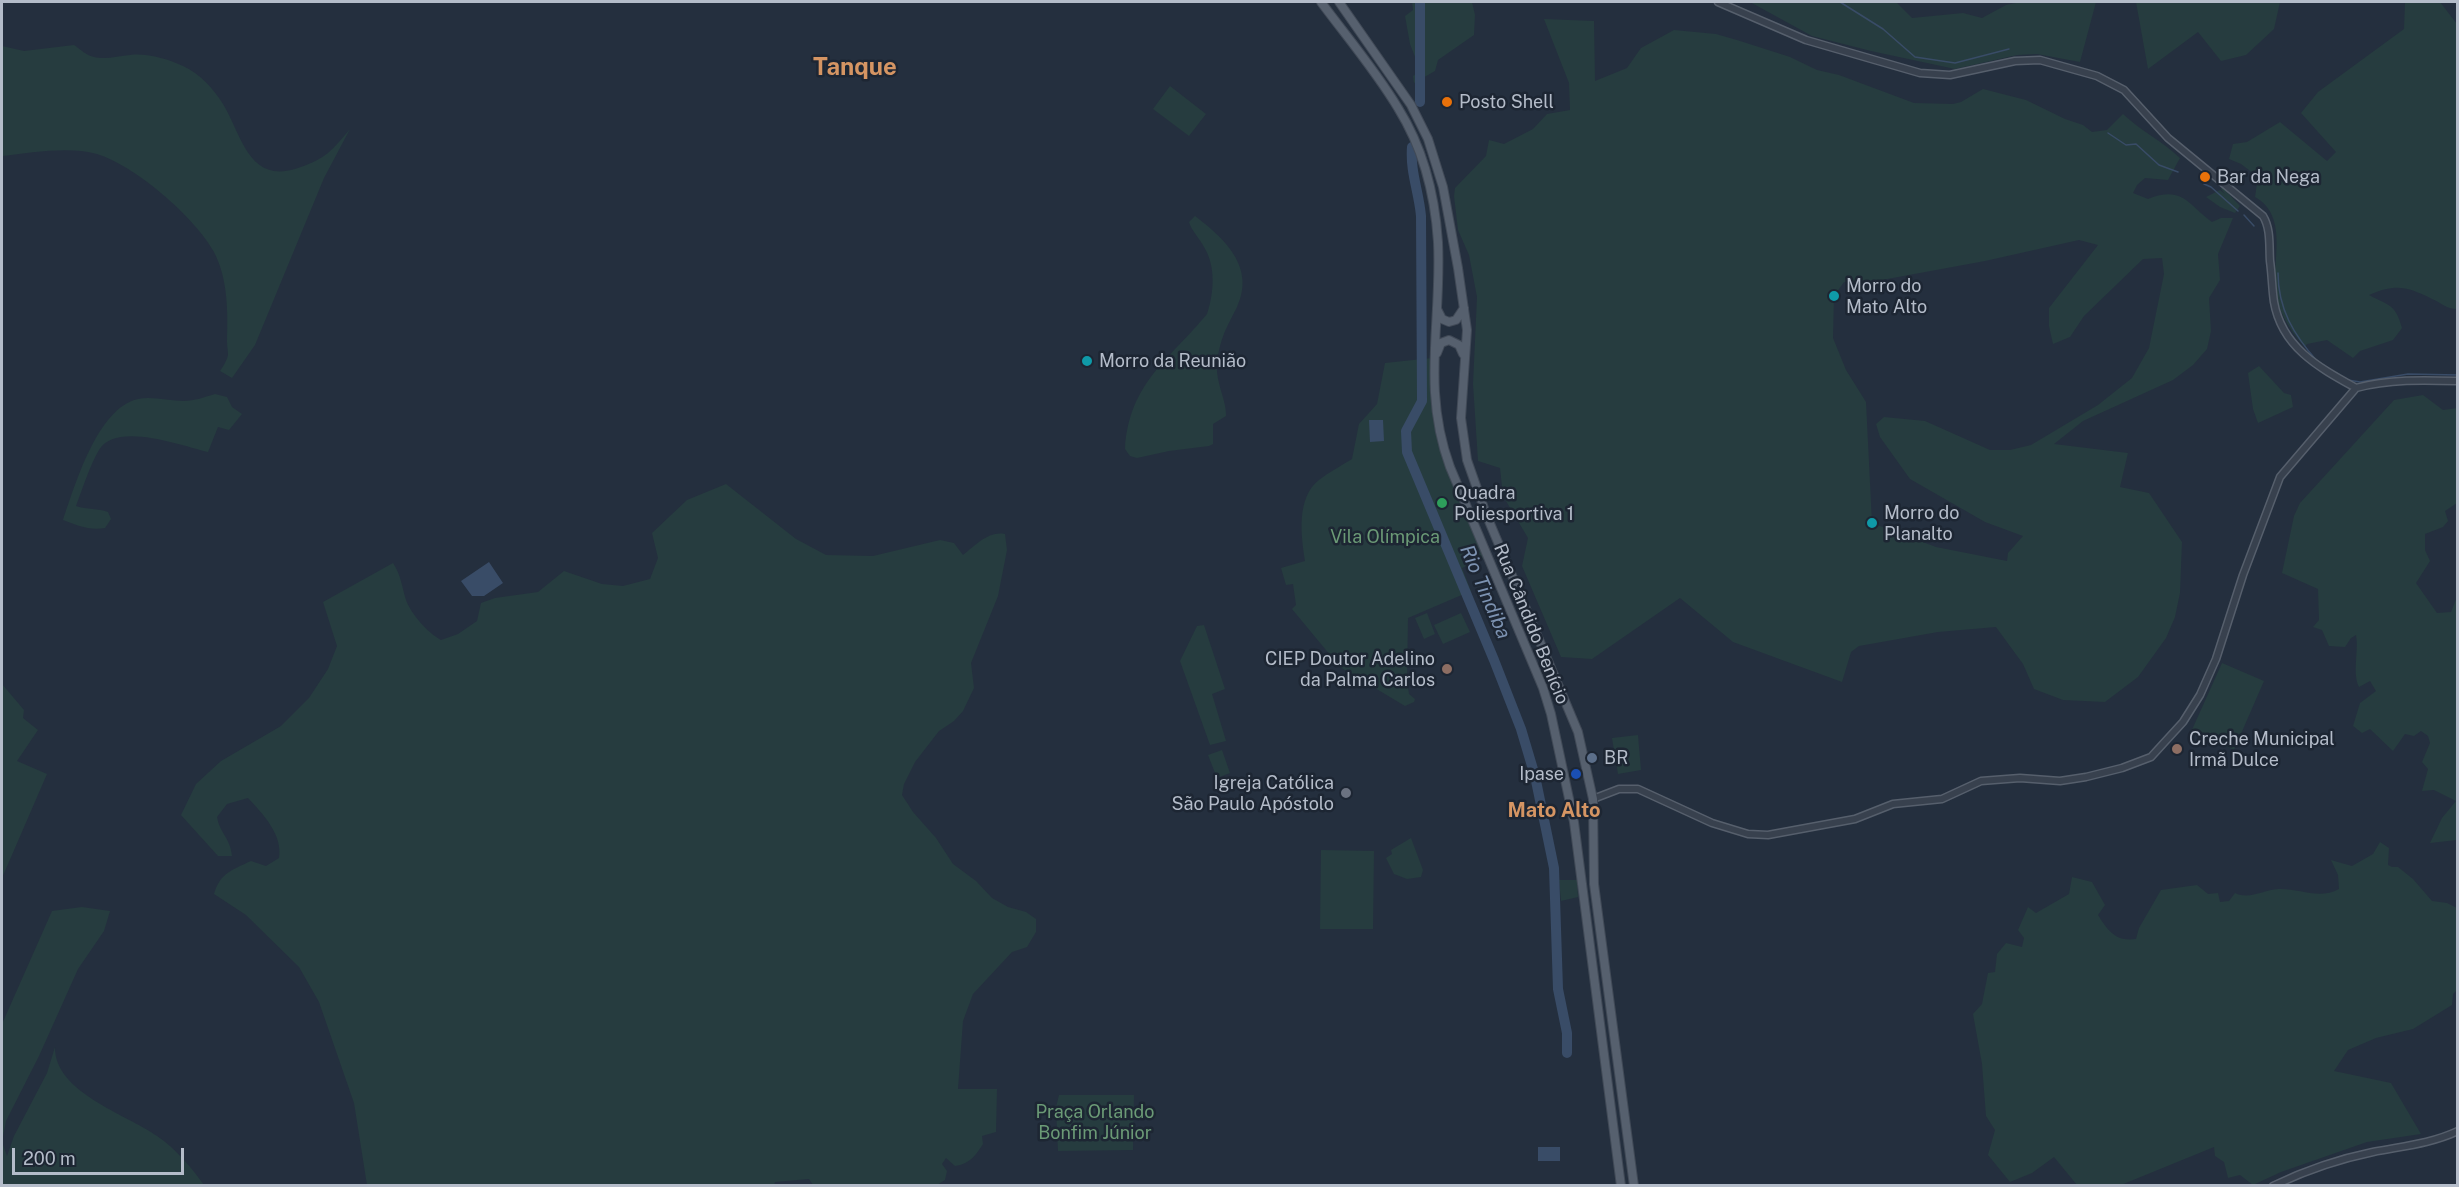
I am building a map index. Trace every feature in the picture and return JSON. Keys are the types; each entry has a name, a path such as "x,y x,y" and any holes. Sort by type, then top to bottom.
{"main road":[{"name":"Rua Cândido Benício","path":"1321,2 1398,107 1429,181 1438,244 1434,400 1444,452 1543,688 1551,714 1574,822 1621,1185"},
{"name":"Rua Cândido Benício","path":"1340,2 1399,85 1428,139 1443,187 1467,330 1461,417 1473,482 1542,652 1578,732 1593,799 1594,884 1634,1185"},
{"path":"1436,307 1442,319 1449,322 1456,320 1464,308"},
{"path":"1434,368 1438,347 1446,340 1455,341 1459,345 1464,358"}],"street":[{"path":"1718,2 1806,40 1920,73 1950,75 2014,61 2040,60 2097,76 2117,85 2137,101 2168,138 2263,216 2269,234 2274,304 2281,326 2303,356 2356,388"},
{"path":"1593,799 1619,789 1638,789 1712,823 1748,834 1768,835 1855,819 1893,804 1942,799 1981,781 2020,778 2060,781 2122,768 2151,757 2183,722 2200,695 2216,659 2243,575 2280,477 2356,388 2377,382 2403,380 2457,381"},
{"path":"2273,1185 2334,1162 2373,1152 2409,1147 2457,1131"}],"green space":[{"path":"1412,2 1472,2 1475,15 1474,35 1438,60 1435,71 1414,83 1413,76 1417,73 1417,62 1410,44 1405,16 1413,10"},
{"path":"1750,2 1896,2 1912,18 1963,13 1982,18 2006,5 2021,2 2096,2 2080,62 2037,54 2017,55 1955,69 1812,36"},
{"path":"2136,2 2280,2 2274,29 2246,55 2221,61 2198,32 2148,69"},
{"path":"2405,2 2440,2 2457,24 2457,309 2447,307 2407,289 2386,289 2369,295 2394,309 2402,328 2393,340 2360,351 2353,358 2327,340 2307,344 2305,347 2290,328 2276,297 2277,239 2272,215 2255,197 2258,177 2241,164 2229,159 2233,144 2247,142 2280,122 2327,161 2336,152 2301,113 2318,92 2404,29"},
{"path":"1544,19 1594,21 1595,81 1627,68 1641,48 1674,30 1716,34 1790,57 1817,70 1839,75 1914,103 1953,104 1983,89 2026,100 2083,125 2092,132 2107,130 2123,114 2180,158 2168,180 2145,178 2137,185 2133,193 2148,199 2169,194 2177,196 2212,222 2221,218 2233,218 2218,254 2220,280 2209,298 2211,331 2207,349 2193,365 2173,380 2083,421 2054,444 2128,453 2120,487 2149,493 2182,542 2180,593 2175,617 2166,638 2138,677 2105,702 2063,700 2034,689 2023,664 1996,627 1938,632 1859,646 1851,652 1842,682 1733,642 1680,598 1592,659 1561,657 1522,566 1528,538 1503,496 1500,468 1478,461 1473,384 1477,297 1469,255 1458,230 1454,196 1455,188 1486,156 1489,140 1504,144 1533,129 1547,114 1570,110 1569,83","holes":["2079,240 2098,245 2049,308 2049,326 2053,344 2070,337 2084,316 2143,259 2162,258 2164,274 2149,348 2132,378 2098,405 2031,445 2010,450 1990,450 1925,421 1884,417 1876,424 1880,437 1910,479 1985,522 2023,536 2008,553 2007,561 1936,547 1872,523 1866,402 1846,370 1833,338 1834,296 1844,282 1860,284 1985,261"]},
{"path":"74,45 86,54 98,58 150,56 189,69 215,92 248,153 266,169 279,171 295,169 312,162 328,153 350,129 324,178 255,345 232,378 220,371 228,355 225,284 214,252 193,223 145,181 112,160 97,154 62,150 2,156 2,46 24,51"},
{"path":"1170,86 1206,114 1189,136 1153,109"},
{"path":"2222,187 2240,206 2235,213 2220,207 2206,197 2220,190 2225,194"},
{"path":"1195,216 1226,244 1240,266 1243,279 1242,293 1222,339 1217,362 1226,416 1213,424 1213,444 1209,446 1137,458 1130,456 1125,449 1128,426 1134,407 1153,374 1207,314 1209,306 1212,289 1211,263 1189,222"},
{"name":"Vila Olímpica","path":"1432,358 1442,450 1463,509 1484,558 1462,568 1471,591 1408,618 1407,681 1409,694 1415,699 1414,702 1405,706 1340,667 1292,609 1296,605 1293,584 1286,585 1281,568 1305,561 1302,518 1307,497 1319,480 1352,459 1359,424 1377,404 1385,363"},
{"path":"2259,366 2284,393 2291,395 2293,407 2258,423 2253,409 2248,373"},
{"path":"215,394 227,397 232,407 242,414 229,430 218,427 208,452 167,441 134,436 120,437 107,442 95,457 76,506 108,512 111,519 105,528 99,529 83,527 63,520 81,469 99,432 123,405 143,398 188,401"},
{"path":"2423,395 2443,410 2458,408 2457,503 2445,511 2448,521 2443,527 2425,534 2425,550 2430,561 2416,583 2437,613 2451,612 2457,597 2457,840 2430,843 2442,818 2456,801 2434,790 2422,791 2428,769 2422,762 2430,743 2428,736 2421,731 2414,736 2405,734 2393,751 2370,729 2362,733 2353,726 2360,703 2376,691 2370,681 2359,687 2356,669 2356,635 2345,647 2329,646 2322,630 2313,627 2319,620 2318,589 2282,573 2294,516 2300,503 2394,400"},
{"path":"726,484 796,539 826,555 873,556 940,540 954,543 963,555 988,537 1005,534 1007,550 998,596 971,663 974,688 963,711 954,721 939,731 915,762 904,784 902,795 953,864 976,881 992,898 1008,907 1026,912 1036,919 1036,932 1027,947 1012,952 973,994 963,1021 958,1089 997,1089 996,1132 982,1136 983,1144 969,1161 955,1166 946,1158 942,1164 947,1171 945,1180 937,1185 813,1185 809,1179 775,1182 774,1186 367,1185 354,1103 319,1002 299,967 246,915 214,894 223,877 233,870 251,861 266,866 279,858 275,833 248,798 227,804 217,817 232,856 218,856 181,815 196,784 221,761 281,726 309,698 328,669 337,646 323,602 393,563 412,611 426,628 441,640 458,634 477,621 481,603 495,598 538,592 564,571 602,584 623,586 650,579 658,558 652,533 687,500"},
{"path":"1427,613 1435,634 1424,639 1415,618"},
{"path":"1461,613 1470,632 1443,644 1434,625"},
{"path":"1204,625 1225,689 1212,694 1226,741 1210,745 1180,661 1197,626"},
{"path":"2222,663 2264,681 2234,750 2191,732"},
{"path":"2,684 24,710 23,718 38,730 17,761 47,774 2,878"},
{"path":"1638,735 1641,770 1618,774 1612,738"},
{"path":"1222,750 1230,773 1217,778 1208,755"},
{"path":"1411,838 1423,870 1421,877 1407,879 1394,874 1386,858 1392,854 1391,850"},
{"path":"2380,842 2389,848 2388,865 2398,867 2413,879 2432,901 2447,903 2457,908 2457,990 2453,994 2452,1005 2413,1029 2376,1038 2348,1050 2334,1071 2391,1083 2421,1134 2367,1142 2281,1172 2253,1185 2240,1175 2228,1178 2224,1162 2215,1156 2214,1147 2121,1185 2077,1185 2054,1157 2032,1173 2010,1182 1988,1155 1995,1130 1986,1116 1982,1064 1973,1014 1982,1004 1988,973 1995,972 1997,954 2006,943 2022,947 2024,938 2018,930 2028,907 2036,913 2069,894 2072,877 2092,882 2105,905 2098,915 2105,926 2118,937 2136,939 2139,928 2161,890 2197,885 2208,894 2218,893 2220,902 2229,901 2235,893 2251,895 2278,889 2324,894 2339,889 2338,875 2331,860 2352,866 2373,854"},
{"path":"1321,850 1374,851 1373,929 1320,929"},
{"path":"1559,880 1577,880 1578,897 1561,901"},
{"path":"82,907 110,911 104,931 78,969 39,1056 6,1121 2,1142 2,1024 52,911"},
{"path":"55,1047 58,1063 66,1077 94,1100 164,1141 183,1159 204,1185 2,1185 2,1142 7,1156 14,1136 47,1073"},
{"name":"Praça Orlando Bonfim Júnior","path":"1059,1095 1134,1095 1133,1150 1058,1151 1056,1107"}],"water":[{"path":"1369,420 1383,420 1384,441 1370,442"},
{"path":"489,562 503,583 484,596 472,596 461,581"},
{"path":"1538,1147 1560,1147 1560,1161 1538,1161"}],"waterway":[{"name":"Rio Tindiba","path":"1420,2 1420,102"},
{"path":"1840,2 1883,29 1915,57 1955,63 2009,49"},
{"path":"2108,133 2126,145 2136,144 2159,165 2178,172"},
{"name":"Rio Tindiba","path":"1412,147 1412,165 1421,216 1422,401 1406,431 1407,452 1494,660 1521,729 1535,776 1554,868 1558,989 1567,1033 1567,1053"},
{"path":"2204,184 2211,187 2238,211"},
{"path":"2244,215 2254,226"},
{"path":"2278,273 2284,310 2301,341 2317,361"},
{"path":"2348,380 2360,382 2408,374 2458,375"}],"place":[{"name":"Posto Shell","path":"1447,102"},
{"name":"Bar da Nega","path":"2205,177"},
{"name":"Morro do Mato Alto","path":"1834,296"},
{"name":"Morro da Reunião","path":"1087,361"},
{"name":"Quadra Poliesportiva 1","path":"1442,503"},
{"name":"Morro do Planalto","path":"1872,523"},
{"name":"CIEP Doutor Adelino da Palma Carlos","path":"1447,669"},
{"name":"Creche Municipal Irmã Dulce","path":"2177,749"},
{"name":"BR","path":"1592,758"},
{"name":"Ipase","path":"1576,774"},
{"name":"Igreja Católica São Paulo Apóstolo","path":"1346,793"}],"district":[{"name":"Tanque","path":"855,68"},
{"name":"Mato Alto","path":"1554,811"}]}
